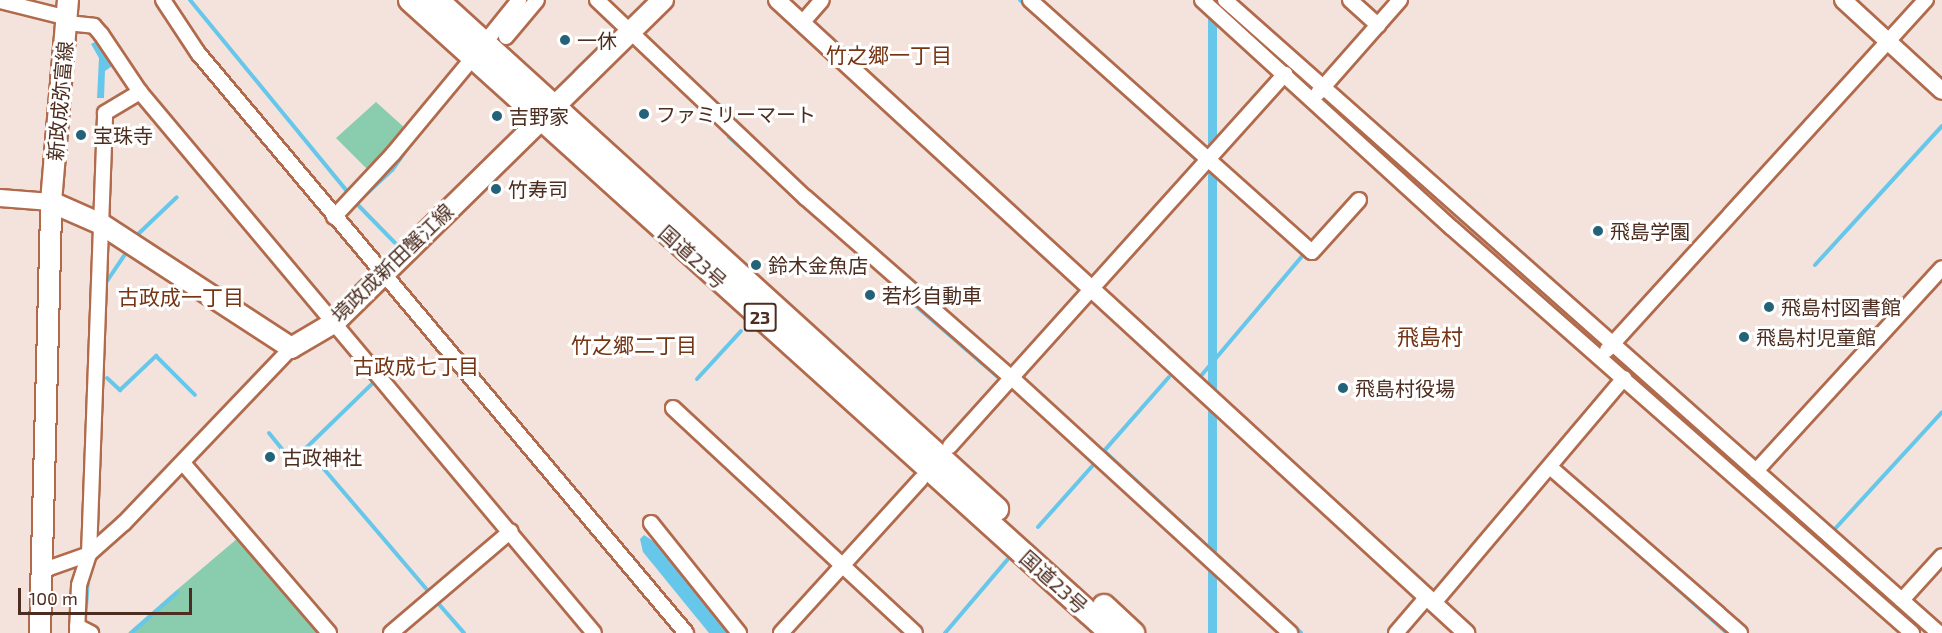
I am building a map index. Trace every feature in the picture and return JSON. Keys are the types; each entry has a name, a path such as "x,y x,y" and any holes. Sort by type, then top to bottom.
{"highway":[{"name":"国道23号","path":"410,0 547,112 1133,633"},
{"name":"国道23号","path":"436,0 547,112 1111,633"}],"main road":[{"name":"境政成新田蟹江線","path":"291,348 335,322 663,0"},
{"name":"新政成弥富線","path":"51,202 67,14"},
{"path":"40,633 50,370 51,202 101,224 291,348"}],"street":[{"path":"163,0 198,53 382,275 686,633"},
{"path":"491,35 519,0"},
{"path":"506,37 537,0"},
{"path":"597,0 806,198 1013,379 1290,633"},
{"path":"777,0 1466,633"},
{"path":"802,23 822,0"},
{"path":"1029,0 1312,252 1359,200"},
{"path":"1202,0 1452,228 1912,633"},
{"path":"1225,0 1939,633"},
{"path":"1350,0 1377,25"},
{"path":"1312,99 1400,0"},
{"path":"1843,0 1942,91"},
{"path":"1600,358 1926,0"},
{"path":"0,1 67,14 94,26 140,92 511,531 594,633"},
{"path":"334,217 393,154 466,65"},
{"path":"951,446 1285,74"},
{"path":"91,633 77,629 79,585 89,554 105,113 140,92"},
{"path":"0,198 51,202"},
{"path":"1452,228 1464,213"},
{"path":"1756,471 1942,268"},
{"path":"41,572 89,554 183,463 291,348"},
{"path":"1396,633 1430,601 1550,467 1624,378"},
{"path":"673,408 915,633"},
{"path":"183,463 329,633"},
{"path":"1550,467 1740,633"},
{"path":"781,633 921,479"},
{"path":"651,523 739,633"},
{"path":"391,633 511,531"},
{"path":"1902,600 1942,556"}],"green space":[{"path":"376,102 406,129 370,172 336,138"},
{"path":"238,538 319,633 128,633 172,594"}],"water":[{"path":"1208,0 1217,0 1217,633 1208,633"},
{"path":"99,40 115,64 105,71 104,98 97,98 99,58 91,44"},
{"path":"427,124 394,171 367,196 365,195"},
{"path":"644,535 656,543 728,633 709,633 643,552 640,539"}],"waterway":[{"path":"190,0 347,191"},
{"path":"1020,0 1196,159"},
{"path":"1361,0 1379,16"},
{"path":"97,139 98,110"},
{"path":"1815,265 1942,126"},
{"path":"729,137 897,288"},
{"path":"134,238 177,197"},
{"path":"357,204 399,247"},
{"path":"105,284 126,253"},
{"path":"1200,377 1303,255"},
{"path":"909,300 998,377"},
{"path":"697,379 741,331"},
{"path":"107,378 120,390 156,356 195,395"},
{"path":"1169,377 1104,451 1301,633"},
{"path":"306,448 375,381"},
{"path":"677,403 699,423"},
{"path":"1833,531 1942,412"},
{"path":"269,433 292,461 306,448 429,592"},
{"path":"1038,527 1095,463"},
{"path":"1571,494 1727,633"},
{"path":"945,633 1008,559"},
{"path":"85,621 88,579"},
{"path":"131,633 178,592"},
{"path":"437,602 464,633"}],"place":[{"name":"一休","path":"565,40"},
{"name":"ファミリーマート","path":"644,114"},
{"name":"吉野家","path":"497,116"},
{"name":"宝珠寺","path":"81,135"},
{"name":"竹寿司","path":"496,189"},
{"name":"飛島学園","path":"1598,231"},
{"name":"鈴木金魚店","path":"756,265"},
{"name":"若杉自動車","path":"870,295"},
{"name":"飛島村図書館","path":"1769,307"},
{"name":"飛島村児童館","path":"1744,337"},
{"name":"飛島村役場","path":"1343,388"},
{"name":"古政神社","path":"270,457"}],"district":[{"name":"竹之郷一丁目","path":"889,55"},
{"name":"古政成一丁目","path":"181,297"},
{"name":"飛島村","path":"1430,337"},
{"name":"竹之郷二丁目","path":"634,345"},
{"name":"古政成七丁目","path":"416,366"}]}
